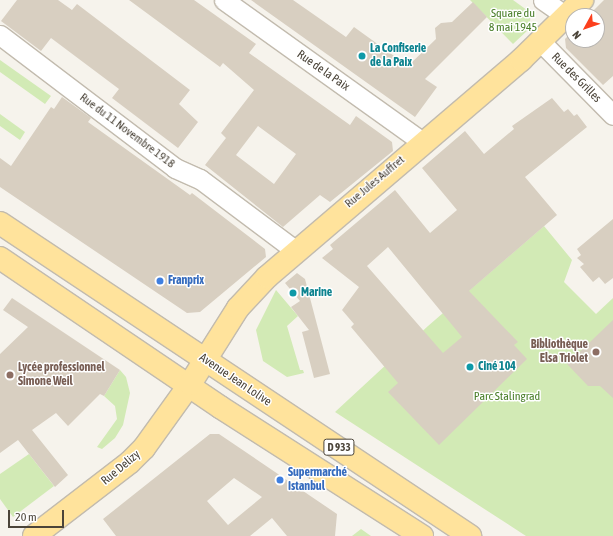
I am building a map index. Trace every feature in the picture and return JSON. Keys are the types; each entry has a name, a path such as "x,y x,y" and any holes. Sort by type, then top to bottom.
{"main road":[{"name":"Rue Jules Auffret","path":"574,8 582,0"},
{"name":"Rue Jules Auffret","path":"190,384 238,308 295,250 521,60 565,17"},
{"name":"Avenue Jean Lolive","path":"0,223 470,536"},
{"name":"D 933","path":"0,258 190,384 233,416 422,536"},
{"name":"Rue Delizy","path":"34,536 130,462 155,433 190,384"}],"street":[{"name":"Rue de la Paix","path":"224,0 422,142"},
{"path":"543,0 565,15"},
{"name":"Rue du 11 Novembre 1918","path":"0,36 175,168 200,179 295,250"},
{"name":"Rue des Grilles","path":"540,40 613,115"}],"green space":[{"name":"Square du 8 mai 1945","path":"470,0 513,0 531,13 529,29 513,44"},
{"path":"0,60 51,96 45,104 0,72"},
{"path":"0,114 25,132 20,140 0,126"},
{"name":"Parc Stalingrad","path":"544,226 572,260 564,282 596,314 613,298 613,536 526,536 335,412 428,326"},
{"path":"276,290 298,316 287,326 300,370 303,370 304,373 287,377 263,361 256,330"},
{"path":"120,370 126,377 130,393 123,425 115,438 102,449 97,447 117,419 115,406 104,396"},
{"path":"29,454 54,486 13,517 0,499 0,474"},
{"path":"361,529 371,536 352,536"}],"building":[{"path":"17,0 58,0 72,10 77,4 190,90 179,104 198,122 178,148 112,98 119,89 51,38 41,51 1,21"},
{"path":"129,0 194,0 256,44 249,53 350,125 356,116 392,142 393,151 330,202 320,195 283,227 205,165 226,138 221,133 254,90 223,63 220,67","holes":["258,126 296,154 274,184 236,155"]},
{"path":"251,0 293,0 346,37 354,27 408,66 436,39 435,28 441,23 452,22 473,2 487,17 425,79 437,87 415,117"},
{"path":"604,0 613,0 613,76 603,85 566,48 605,48 605,8 596,8"},
{"path":"62,97 91,118 88,122 190,195 192,193 265,249 266,257 200,312 187,313 0,187 0,158 11,166 51,107 54,109"},
{"path":"552,98 564,112 568,109 574,116 577,114 587,127 525,177 557,215 469,291 518,342 514,345 527,359 439,445 388,392 398,383 351,327 354,324 342,310 359,287 322,258 333,249 330,245 395,190 430,233 457,210 422,168 465,131 484,154 514,129 512,126","holes":["388,247 462,337 443,353 367,266"]},
{"path":"613,219 613,278 605,284 599,277 593,282 580,267 584,264 577,258 581,255 577,249"},
{"path":"297,273 305,279 330,374 314,378 302,332 309,330 291,307 300,301 285,283"},
{"path":"12,298 120,370 104,396 100,394 68,426 56,413 32,430 68,475 55,487 18,440 0,453 0,354 28,327 3,310"},
{"name":"Bibliothèque Elsa Triolet","path":"613,320 613,398 600,386 588,386 567,364"},
{"path":"210,434 219,434 337,514 335,536 287,536 272,518 250,536 116,536 103,519","holes":["234,478 262,497 228,525 207,501"]}],"place":[{"name":"La Confiserie de la Paix","path":"362,56"},
{"name":"Franprix","path":"160,281"},
{"name":"Marine","path":"293,293"},
{"name":"Bibliothèque Elsa Triolet","path":"596,352"},
{"name":"Ciné 104","path":"470,367"},
{"name":"Lycée professionnel Simone Weil","path":"10,375"},
{"name":"Supermarché Istanbul","path":"280,480"}]}
